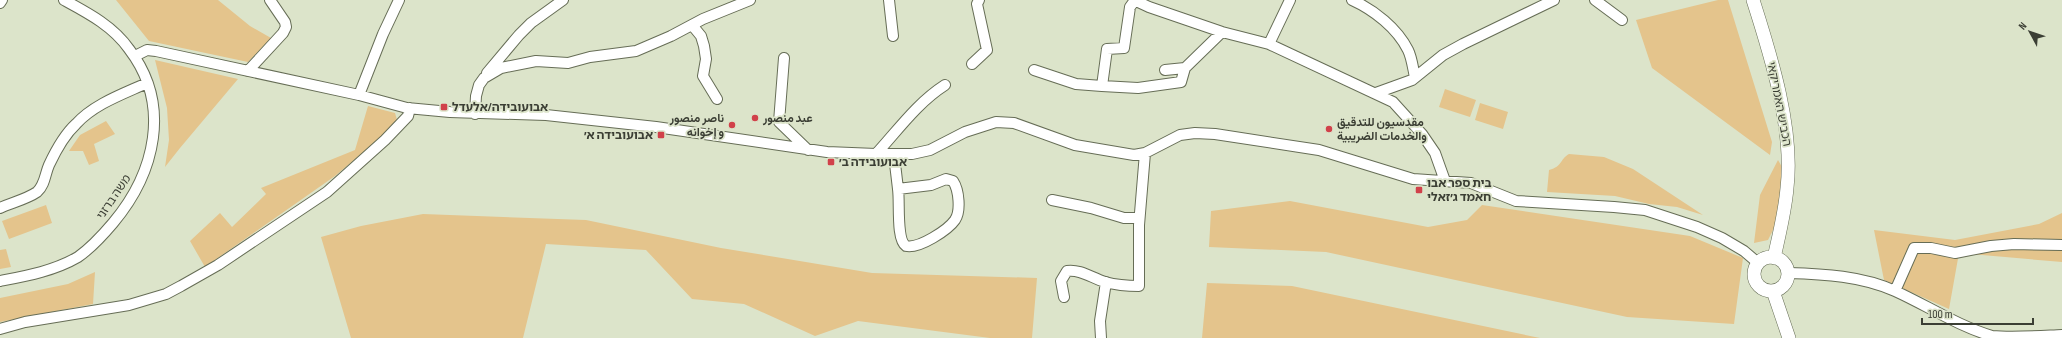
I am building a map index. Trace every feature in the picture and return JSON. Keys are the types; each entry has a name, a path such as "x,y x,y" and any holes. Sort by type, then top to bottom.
{"main road":[{"name":"הכביש האמריקאי","path":"1753,0 1775,74 1788,142 1787,188 1774,258"},
{"path":"1765,258 1774,258 1784,263 1788,273 1785,283 1782,287 1773,291 1762,289 1758,285 1754,274 1758,263 1765,258"},
{"path":"1773,291 1789,338"}],"street":[{"name":"משה ברזני","path":"0,281 38,273 77,257 92,246 116,219 139,185 148,163 152,145 154,112 147,83 135,56 121,39 104,24 64,0"},
{"path":"248,71 283,33 286,27 285,22 270,0"},
{"path":"359,95 383,34 399,0"},
{"path":"475,114 476,96 479,84 519,35 563,0"},
{"path":"484,78 501,68 519,63 536,61 568,63 590,57 636,51 750,0"},
{"path":"889,0 893,36"},
{"path":"972,64 987,50 977,4 979,0"},
{"path":"1102,86 1107,49 1124,48 1130,7 1135,0 1149,7 1222,32 1269,44 1394,102 1422,134 1435,154 1445,181"},
{"path":"1269,44 1290,0"},
{"path":"1352,0 1378,16 1398,35 1409,52 1415,77"},
{"path":"1376,93 1400,85 1415,77 1443,55 1554,0"},
{"path":"1595,0 1622,20"},
{"path":"692,25 701,36 704,46 706,59 703,76 717,99"},
{"path":"1034,70 1076,84 1138,88 1181,82 1185,68 1222,32"},
{"path":"135,56 148,50 156,51 359,95 410,108 475,114 546,115 656,127 808,150 894,155 930,150 966,132 996,122 1014,123 1075,145 1134,155 1145,153 1180,135 1195,133 1215,134 1295,145 1326,152 1413,179 1471,183 1516,201 1620,207 1645,210 1697,227 1722,238 1744,251 1758,263"},
{"path":"784,58 779,122 808,150"},
{"path":"1165,70 1185,68"},
{"path":"0,208 36,192 43,185 48,166 58,148 67,134 84,116 96,107 147,83"},
{"path":"876,154 914,108 928,96 945,85"},
{"path":"0,328 47,318 129,304 166,294 181,286 218,265 327,192 386,140 408,116 410,108"},
{"path":"1064,297 1061,280 1066,271 1075,270 1106,282 1126,286 1139,286 1139,218 1145,153"},
{"path":"894,155 898,189 900,201 900,237 906,246 917,245 936,237 955,220 958,212 958,194 955,184 950,180 931,185 898,189"},
{"path":"1052,200 1091,208 1124,218 1139,218"},
{"path":"1895,291 1914,248 1931,248 1955,253 1991,246 2014,244 2062,245"},
{"path":"1788,273 1823,274 1857,278 1895,291 1944,316 1993,336 2017,338 2062,334"},
{"path":"1101,338 1100,321 1106,282"}],"shaded area":[{"path":"116,0 218,0 250,26 271,38 248,62 149,41"},
{"path":"1718,0 1728,0 1772,142 1770,155 1652,68 1636,20"},
{"path":"155,60 238,79 165,167 169,140 167,108"},
{"path":"1445,89 1476,100 1470,117 1439,107"},
{"path":"1480,103 1508,112 1503,129 1475,120"},
{"path":"368,106 395,113 397,120 385,134 335,176 205,267 190,241 220,213 232,227 266,194 261,188 355,150"},
{"path":"106,121 115,134 94,144 99,161 89,165 83,151 69,151 80,135"},
{"path":"1569,154 1604,157 1633,169 1703,215 1677,207 1649,204 1615,196 1547,192 1549,170 1557,167"},
{"path":"1778,160 1794,188 1768,240 1754,243 1760,195"},
{"path":"1290,201 1428,227 1467,220 1482,205 1690,236 1743,258 1734,324 1627,317 1326,252 1209,247 1211,211"},
{"path":"46,205 52,223 9,239 2,221"},
{"path":"2062,213 2062,262 1959,253 1949,309 1884,280 1874,230 1955,240 2039,224"},
{"path":"423,214 586,220 721,248 872,273 1037,278 1032,338 990,338 858,321 815,336 744,304 692,299 646,250 546,244 523,338 351,338 321,237 361,226"},
{"path":"6,249 11,267 0,269 0,250"},
{"path":"95,272 93,304 0,322 0,298 68,284"},
{"path":"1207,283 1292,286 1540,338 1202,338"}],"place":[{"name":"אבועובידה/אלעדל","path":"444,107"},
{"name":"عبد منصور","path":"755,118"},
{"name":"ناصر منصور و إخوانه","path":"732,125"},
{"name":"مقدسيون للتدقيق والخدمات الضريبية","path":"1329,129"},
{"name":"אבועובידה א׳","path":"661,135"},
{"name":"אבועובידה ב׳","path":"831,162"},
{"name":"בית ספר אבו חאמד ג׳זאלי","path":"1419,190"}]}
